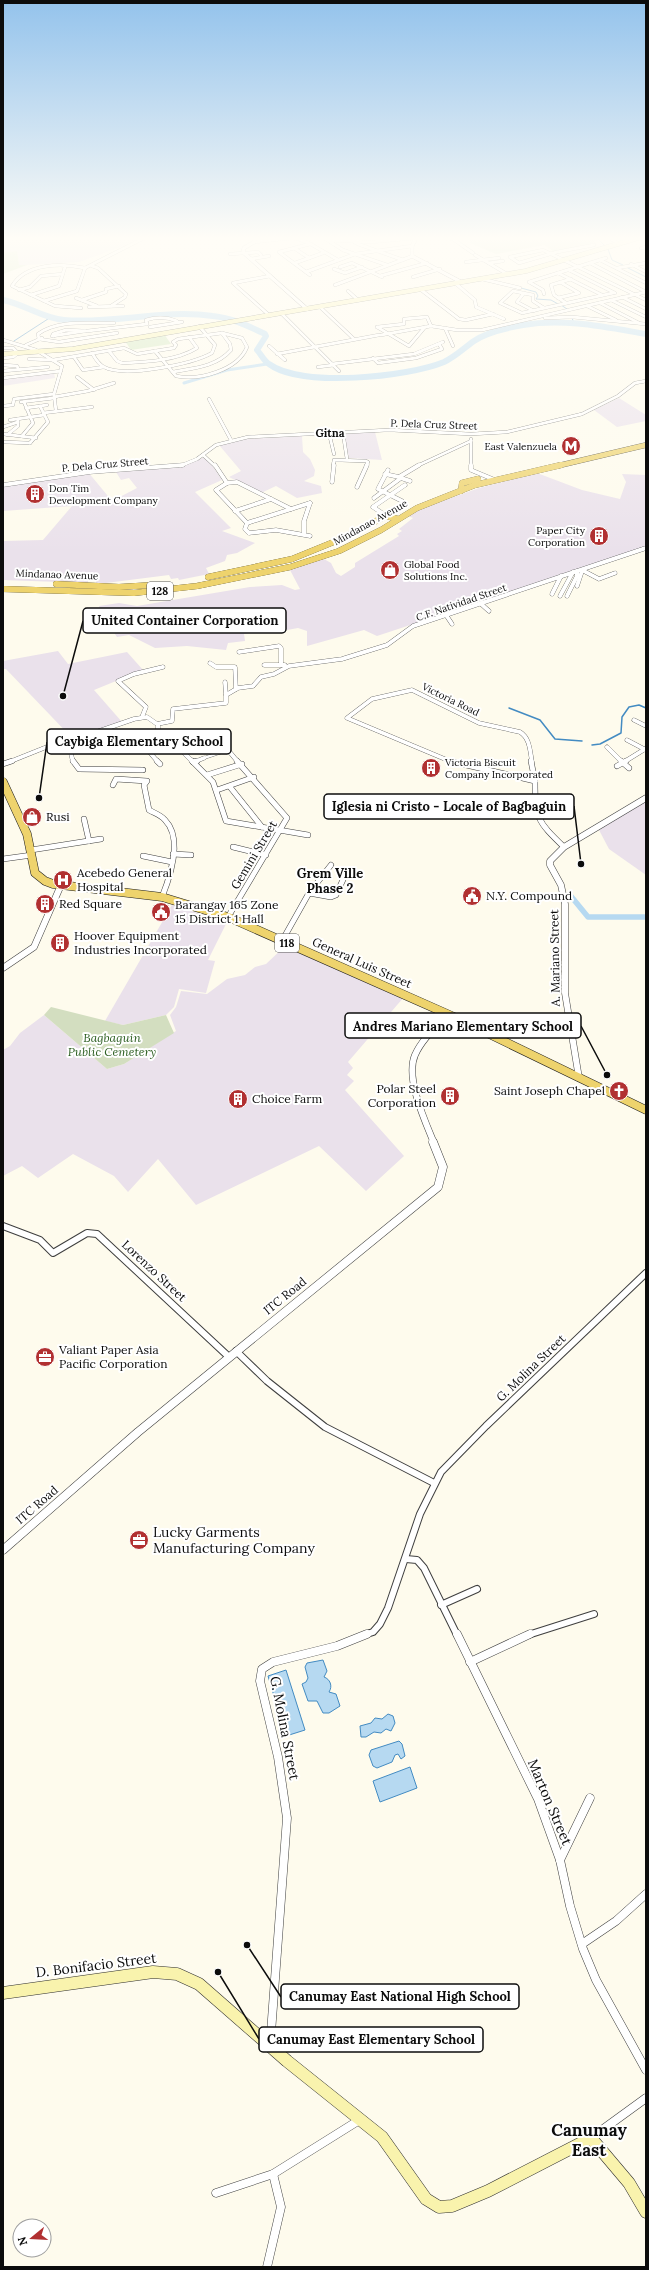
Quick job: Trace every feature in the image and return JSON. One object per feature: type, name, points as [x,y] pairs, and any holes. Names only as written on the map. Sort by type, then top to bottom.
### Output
[{"type":"main road","points":[[3,353],[73,349],[112,342]]},
{"type":"main road","name":"Mindanao Avenue","points":[[460,491],[462,483],[645,441]]},
{"type":"main road","name":"Mindanao Avenue","points":[[3,583],[71,588],[97,593],[156,591],[197,586],[314,561],[363,540],[417,508],[460,491],[495,480],[645,441]]},
{"type":"main road","points":[[536,465],[541,469]]},
{"type":"main road","points":[[384,514],[398,519]]},
{"type":"main road","name":"Mindanao Avenue","points":[[3,588],[119,587],[171,584],[285,562],[341,540],[384,514]]},
{"type":"main road","points":[[306,554],[314,561]]},
{"type":"main road","name":"General Luis Street","points":[[3,782],[25,830],[32,853],[33,868],[38,876],[49,883],[162,897],[228,917],[448,1014],[646,1110]]},
{"type":"main road","name":"D. Bonifacio Street","points":[[3,1993],[153,1972],[178,1974],[199,1984],[270,2046],[361,2119],[388,2144],[426,2199],[439,2207],[452,2206],[521,2177],[591,2138]]},
{"type":"main road","points":[[591,2138],[629,2183],[646,2212]]},
{"type":"street","points":[[12,342],[26,345],[38,350],[62,366],[54,396],[56,411]]},
{"type":"street","points":[[26,345],[33,342]]},
{"type":"street","points":[[29,359],[53,360],[126,348],[134,354],[174,348],[176,346],[173,342]]},
{"type":"street","points":[[109,351],[117,361],[122,363],[161,358],[194,351],[197,348],[193,342]]},
{"type":"street","points":[[74,356],[83,370],[104,367],[120,373],[200,360],[212,353],[215,345],[212,342]]},
{"type":"street","points":[[172,372],[213,364],[227,356],[231,350],[228,342]]},
{"type":"street","points":[[155,351],[176,376],[184,377],[217,370],[238,362],[246,351],[245,342]]},
{"type":"street","points":[[312,342],[339,371]]},
{"type":"street","points":[[277,354],[342,342]]},
{"type":"street","points":[[402,342],[409,346],[413,342]]},
{"type":"street","points":[[318,367],[373,358],[412,354],[442,342]]},
{"type":"street","points":[[452,342],[454,346]]},
{"type":"street","points":[[373,358],[378,363],[416,358],[442,349],[438,344]]},
{"type":"street","points":[[270,346],[285,360]]},
{"type":"street","points":[[3,348],[13,348],[18,352],[12,357],[3,358]]},
{"type":"street","points":[[92,353],[104,367]]},
{"type":"street","points":[[412,354],[416,358]]},
{"type":"street","points":[[3,365],[17,366],[20,376]]},
{"type":"street","points":[[3,371],[48,367]]},
{"type":"street","points":[[3,378],[61,371]]},
{"type":"street","points":[[77,377],[94,390]]},
{"type":"street","name":"P. Dela Cruz Street","points":[[3,484],[83,473],[180,466],[203,455],[216,445],[231,440],[258,436],[408,430],[471,434],[507,432],[582,414],[618,396],[635,383],[646,381]]},
{"type":"street","points":[[16,403],[94,390],[114,383]]},
{"type":"street","points":[[3,406],[13,405],[14,399],[54,396]]},
{"type":"street","points":[[209,399],[231,440]]},
{"type":"street","points":[[22,436],[33,425],[24,402]]},
{"type":"street","points":[[26,408],[47,405]]},
{"type":"street","points":[[3,442],[31,444],[48,422],[40,406]]},
{"type":"street","points":[[3,427],[30,417],[56,411],[92,407]]},
{"type":"street","points":[[10,420],[18,421]]},
{"type":"street","points":[[5,435],[18,426],[18,421]]},
{"type":"street","points":[[329,433],[334,454]]},
{"type":"street","points":[[343,433],[347,459]]},
{"type":"street","points":[[471,434],[471,470],[495,480]]},
{"type":"street","points":[[5,435],[36,438]]},
{"type":"street","points":[[374,498],[385,491],[408,470],[470,442]]},
{"type":"street","points":[[203,455],[212,461],[227,483]]},
{"type":"street","points":[[332,482],[333,460],[347,459],[368,462],[357,487]]},
{"type":"street","points":[[388,470],[378,489],[385,491],[402,501]]},
{"type":"street","points":[[385,474],[410,481]]},
{"type":"street","points":[[247,523],[216,492],[216,490],[227,483],[240,483],[291,509]]},
{"type":"street","points":[[384,514],[373,507],[405,485]]},
{"type":"street","points":[[235,511],[271,499]]},
{"type":"street","points":[[247,523],[310,503],[304,521],[304,534]]},
{"type":"street","points":[[247,523],[246,531],[254,534],[272,530],[310,536]]},
{"type":"street","name":"C.F. Natividad Street","points":[[226,695],[236,689],[252,686],[261,677],[274,674],[289,666],[339,660],[358,655],[387,645],[413,626],[646,548]]},
{"type":"street","points":[[577,586],[582,570],[599,579],[615,572]]},
{"type":"street","points":[[560,596],[575,572]]},
{"type":"street","points":[[567,596],[577,576],[575,572]]},
{"type":"street","points":[[552,594],[561,576]]},
{"type":"street","points":[[480,603],[489,611]]},
{"type":"street","points":[[446,615],[452,624]]},
{"type":"street","points":[[239,652],[279,646],[281,648],[281,665]]},
{"type":"street","points":[[210,663],[216,667],[234,667],[236,689]]},
{"type":"street","points":[[264,665],[289,666]]},
{"type":"street","points":[[142,717],[146,707],[118,681],[134,674],[163,667]]},
{"type":"street","points":[[3,764],[54,744],[68,741],[142,717],[149,718],[158,724],[173,720],[172,710],[176,708],[226,701],[225,682]]},
{"type":"street","name":"Victoria Road","points":[[535,781],[450,761],[347,718],[372,699],[412,690],[478,723],[520,732],[525,735],[528,742],[535,781],[535,809],[544,828],[564,847]]},
{"type":"street","points":[[634,720],[646,726]]},
{"type":"street","points":[[158,724],[158,729],[146,748],[160,764]]},
{"type":"street","points":[[627,740],[646,750]]},
{"type":"street","points":[[68,741],[74,764],[79,769],[143,770]]},
{"type":"street","points":[[608,747],[629,768]]},
{"type":"street","points":[[180,749],[207,775],[217,790],[224,819],[308,835]]},
{"type":"street","points":[[193,762],[228,750]]},
{"type":"street","name":"Gemini Street","points":[[228,750],[254,777],[287,818],[281,831],[228,917]]},
{"type":"street","points":[[617,766],[646,750]]},
{"type":"street","points":[[207,775],[242,764]]},
{"type":"street","points":[[217,790],[230,787],[254,777]]},
{"type":"street","points":[[113,785],[116,779],[147,781],[144,784],[149,810],[163,817],[169,824],[173,854],[162,897]]},
{"type":"street","points":[[230,787],[262,827]]},
{"type":"street","name":"A. Mariano Street","points":[[579,1078],[565,993],[565,904],[561,885],[549,863],[554,855],[564,847],[646,798]]},
{"type":"street","points":[[534,802],[564,800]]},
{"type":"street","points":[[84,819],[89,841]]},
{"type":"street","points":[[3,859],[101,839]]},
{"type":"street","points":[[233,847],[266,855]]},
{"type":"street","points":[[173,854],[191,855]]},
{"type":"street","points":[[143,856],[172,862]]},
{"type":"street","points":[[282,941],[309,893],[331,865]]},
{"type":"street","points":[[309,893],[331,897],[336,895],[347,871]]},
{"type":"street","points":[[3,968],[34,947],[61,885]]},
{"type":"street","name":"ITC Road","points":[[3,1550],[236,1351],[438,1187],[444,1166],[414,1086],[411,1070],[415,1055],[448,1014]]},
{"type":"street","name":"Lorenzo Street","points":[[3,1226],[40,1240],[52,1253],[57,1252],[87,1233],[91,1232],[97,1234],[229,1357]]},
{"type":"street","name":"G. Molina Street","points":[[270,2046],[287,1818],[278,1757],[260,1674],[262,1669],[267,1664],[344,1644],[373,1632],[380,1624],[388,1608],[406,1559],[420,1514],[434,1483],[441,1472],[486,1426],[646,1273]]},
{"type":"street","points":[[236,1351],[267,1381],[325,1427],[434,1483]]},
{"type":"street","name":"Marton Street","points":[[406,1559],[417,1560],[420,1563],[538,1799],[560,1860],[582,1944],[596,1980],[646,2070]]},
{"type":"street","points":[[441,1605],[477,1589]]},
{"type":"street","points":[[470,1662],[533,1633],[594,1614]]},
{"type":"street","points":[[560,1860],[590,1798]]},
{"type":"street","points":[[582,1944],[616,1921],[646,1894]]},
{"type":"street","points":[[591,2138],[646,2098]]},
{"type":"street","points":[[216,2193],[273,2174],[361,2119]]},
{"type":"street","points":[[267,2267],[281,2207],[273,2174]]},
{"type":"shaded area","points":[[54,373],[55,378],[3,386],[3,379]]},
{"type":"shaded area","points":[[619,398],[646,415],[646,421],[617,427],[594,410]]},
{"type":"shaded area","points":[[375,432],[382,460],[349,458],[344,434]]},
{"type":"shaded area","points":[[302,436],[303,452],[310,459],[315,470],[314,476],[304,481],[321,486],[322,493],[297,498],[276,486],[261,493],[229,477],[241,471],[219,445],[242,439]]},
{"type":"shaded area","points":[[204,457],[209,460],[222,480],[195,492],[231,528],[222,531],[255,543],[237,553],[227,555],[225,561],[206,568],[209,574],[179,580],[178,578],[171,579],[169,575],[98,584],[96,584],[96,580],[88,580],[88,583],[3,580],[3,541],[43,540],[72,506],[3,511],[3,485],[88,472],[112,501],[137,488],[129,478],[121,480],[116,472],[193,462]]},
{"type":"shaded area","points":[[537,473],[582,490],[620,499],[626,482],[622,474],[646,475],[646,547],[377,636],[364,630],[307,646],[307,631],[298,628],[287,630],[284,627],[244,634],[245,641],[228,643],[226,650],[187,646],[155,648],[129,635],[117,637],[102,615],[99,606],[119,603],[137,606],[250,587],[282,585],[295,590],[300,589],[290,570],[324,559],[331,563],[336,573],[341,576],[355,567],[355,563],[399,536],[397,534],[402,531],[399,529],[413,518],[408,516],[420,509],[479,488]]},
{"type":"shaded area","points":[[58,651],[68,664],[127,652],[143,670],[94,690],[122,722],[73,739],[6,669],[3,669],[3,661]]},
{"type":"shaded area","points":[[646,800],[646,875],[609,849],[599,830]]},
{"type":"shaded area","points":[[172,905],[227,922],[208,960],[215,961],[206,993],[179,989],[174,1007],[166,1015],[123,1025],[105,1021]]},
{"type":"shaded area","points":[[284,947],[404,997],[348,1062],[353,1068],[347,1075],[354,1081],[345,1090],[404,1156],[366,1191],[319,1146],[196,1205],[158,1159],[128,1192],[114,1176],[73,1154],[38,1178],[22,1166],[3,1176],[3,1050],[10,1046],[20,1033],[44,1015],[107,1069],[124,1064],[176,1031],[170,1015],[176,1007],[181,991],[207,994],[227,979],[245,975],[255,967],[266,964]]},
{"type":"green space","points":[[126,342],[170,342],[171,344],[131,350]]},
{"type":"green space","name":"Bagbaguin Public Cemetery","points":[[51,1007],[123,1025],[166,1015],[174,1033],[124,1064],[107,1069],[44,1015]]},
{"type":"water","points":[[323,1660],[327,1671],[324,1677],[328,1679],[331,1685],[329,1692],[336,1694],[340,1706],[329,1713],[323,1713],[317,1701],[308,1701],[302,1684],[306,1682],[308,1678],[305,1667],[307,1663]]},
{"type":"water","points":[[286,1670],[305,1730],[286,1736],[268,1676]]},
{"type":"water","points":[[388,1714],[393,1716],[395,1723],[391,1731],[386,1729],[381,1733],[374,1732],[366,1737],[361,1737],[360,1726],[371,1723],[375,1718],[382,1719]]},
{"type":"water","points":[[399,1741],[402,1744],[405,1756],[401,1759],[398,1754],[395,1755],[392,1762],[377,1768],[373,1766],[369,1755],[371,1750]]},
{"type":"water","points":[[410,1767],[417,1788],[380,1802],[373,1781]]},
{"type":"waterway","points":[[262,342],[257,350],[269,364],[284,371],[305,376],[329,378],[381,376],[427,367],[448,360],[473,342]]},
{"type":"waterway","points":[[184,383],[227,370],[267,364]]},
{"type":"waterway","points":[[592,745],[600,744],[621,733],[622,717],[629,707],[639,705],[646,708]]},
{"type":"waterway","points":[[509,708],[540,720],[555,739],[582,741]]},
{"type":"waterway","points":[[570,895],[588,917],[646,917]]},
{"type":"place","name":"East Valenzuela","points":[[571,446]]},
{"type":"place","name":"Don Tim Development Company","points":[[35,494]]},
{"type":"place","name":"Paper City Corporation","points":[[599,536]]},
{"type":"place","name":"Global Food Solutions Inc.","points":[[390,570]]},
{"type":"place","name":"United Container Corporation","points":[[63,696]]},
{"type":"place","name":"Victoria Biscuit Company Incorporated","points":[[431,768]]},
{"type":"place","name":"Caybiga Elementary School","points":[[39,798]]},
{"type":"place","name":"Rusi","points":[[32,817]]},
{"type":"place","name":"Iglesia ni Cristo - Locale of Bagbaguin","points":[[581,864]]},
{"type":"place","name":"Acebedo General Hospital","points":[[63,880]]},
{"type":"place","name":"N.Y. Compound","points":[[472,896]]},
{"type":"place","name":"Red Square","points":[[45,904]]},
{"type":"place","name":"Barangay 165 Zone 15 District 1 Hall","points":[[161,912]]},
{"type":"place","name":"Hoover Equipment Industries Incorporated","points":[[60,943]]},
{"type":"place","name":"Andres Mariano Elementary School","points":[[607,1075]]},
{"type":"place","name":"Saint Joseph Chapel","points":[[619,1091]]},
{"type":"place","name":"Polar Steel Corporation","points":[[450,1096]]},
{"type":"place","name":"Choice Farm","points":[[238,1099]]},
{"type":"place","name":"Valiant Paper Asia Pacific Corporation","points":[[45,1357]]},
{"type":"place","name":"Lucky Garments Manufacturing Company","points":[[139,1540]]},
{"type":"place","name":"Canumay East National High School","points":[[247,1945]]},
{"type":"place","name":"Canumay East Elementary School","points":[[218,1972]]},
{"type":"district","name":"Gitna","points":[[330,433]]},
{"type":"district","name":"Grem Ville Phase 2","points":[[330,880]]},
{"type":"district","name":"Canumay East","points":[[589,2140]]}]
